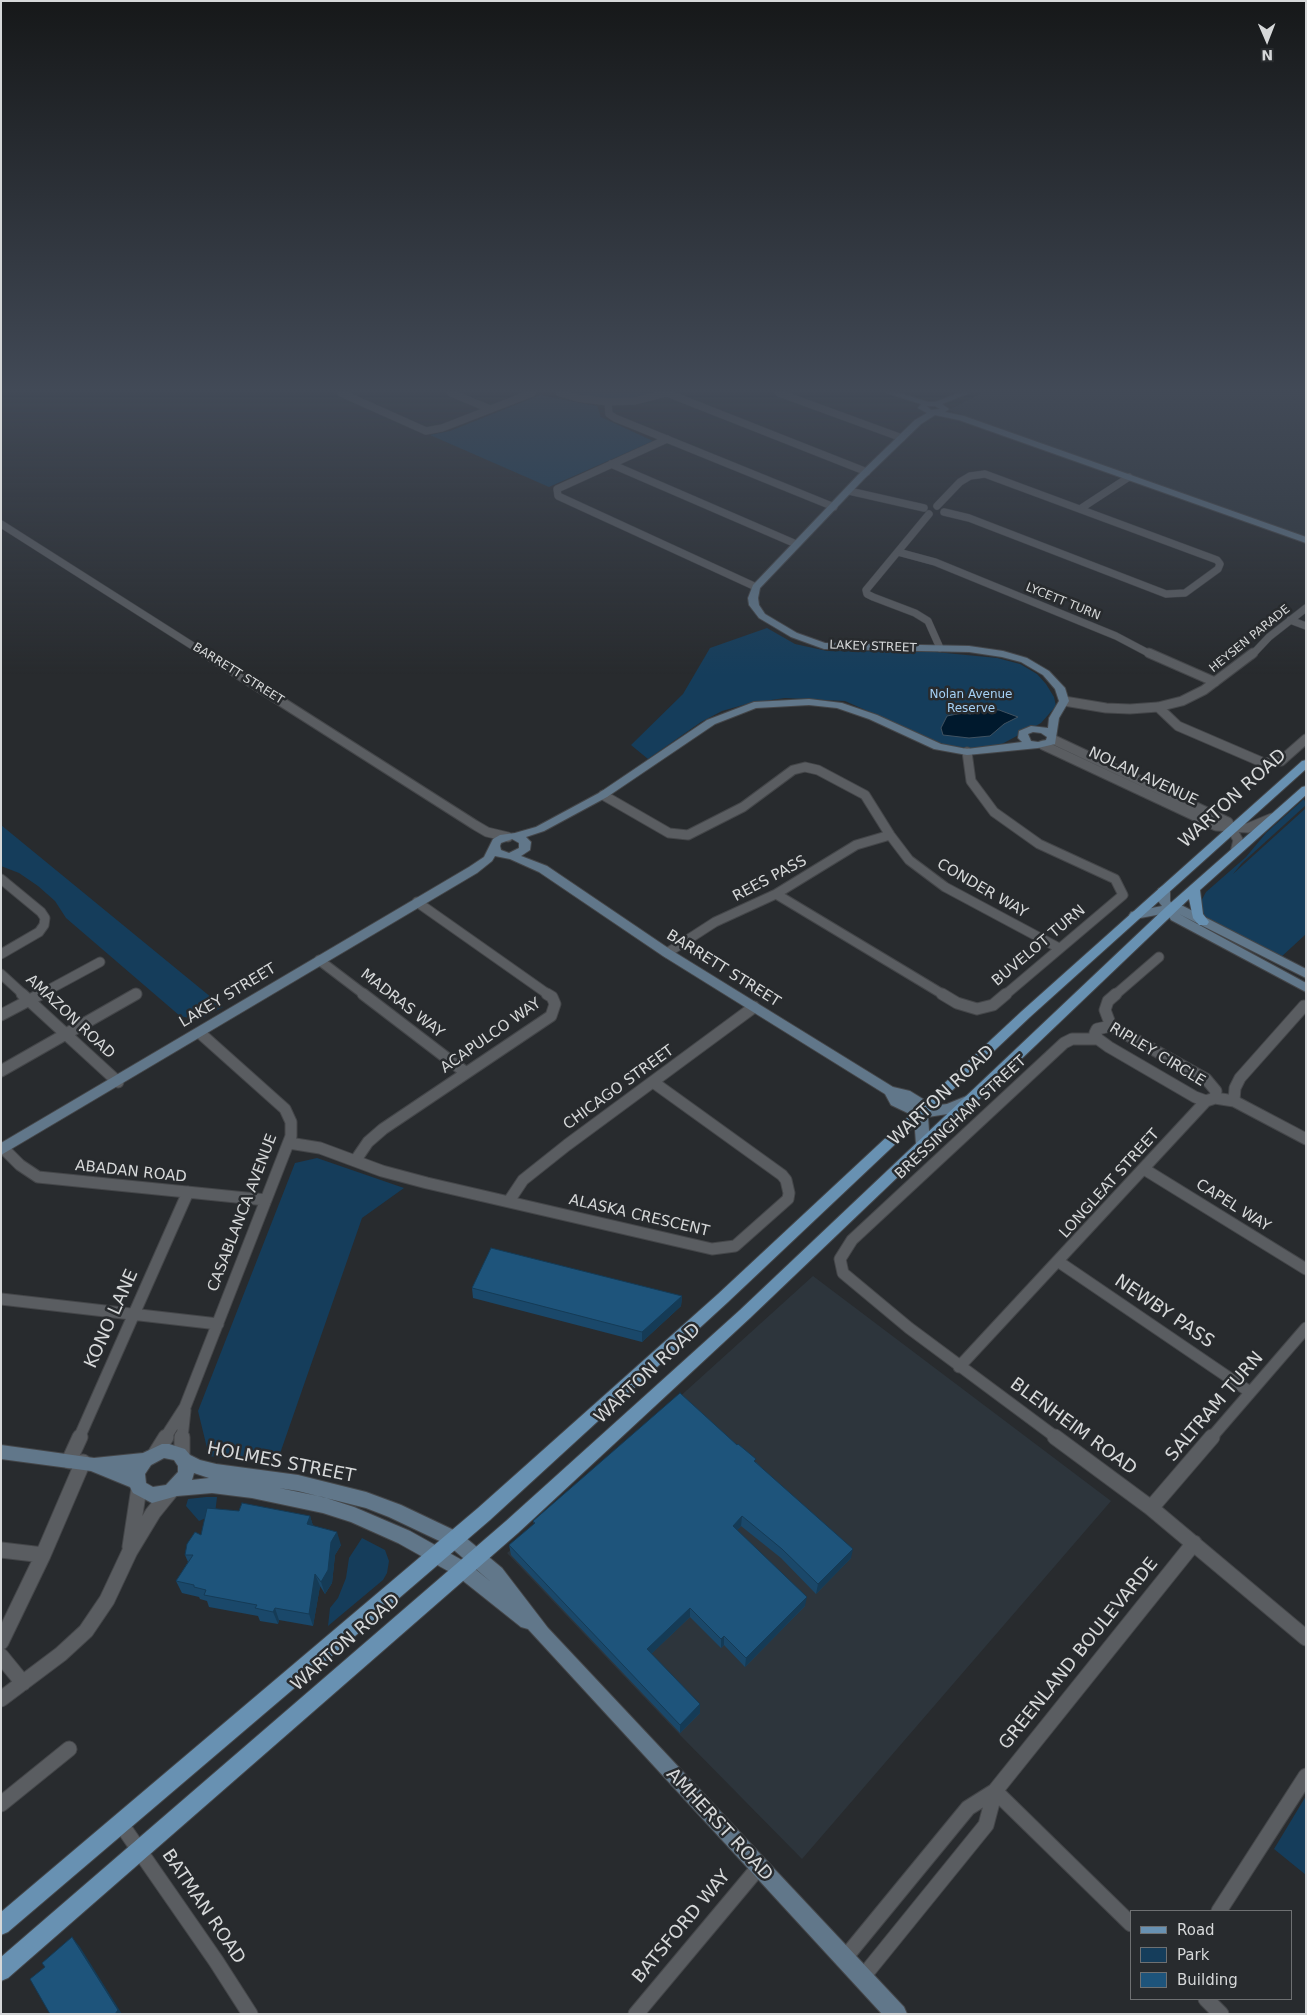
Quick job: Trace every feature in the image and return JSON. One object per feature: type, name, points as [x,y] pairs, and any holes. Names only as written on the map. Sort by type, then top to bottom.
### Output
[{"type":"main road","name":"WARTON ROAD","points":[[1,1925],[122,1824],[454,1539],[718,1302],[1135,915],[1306,763]]},
{"type":"main road","name":"WARTON ROAD","points":[[1,1971],[478,1558],[745,1314],[1170,910],[1306,789]]},
{"type":"main road","points":[[1194,889],[1197,915],[1203,922]]},
{"type":"street","points":[[561,487],[557,489],[558,496],[756,587],[853,487]]},
{"type":"street","points":[[664,487],[796,544]]},
{"type":"street","points":[[785,487],[834,507]]},
{"type":"street","points":[[940,648],[928,621],[867,594],[866,590],[898,552],[926,511],[937,506],[955,487]]},
{"type":"street","points":[[937,506],[942,508],[944,512],[969,518],[1166,594],[1185,593],[1218,569],[1220,564],[1217,560],[1021,487]]},
{"type":"street","points":[[1080,509],[1115,487]]},
{"type":"street","points":[[1157,487],[1306,540]]},
{"type":"street","points":[[849,491],[939,515],[944,512]]},
{"type":"street","name":"BARRETT STREET","points":[[1,524],[475,825],[487,832],[512,837]]},
{"type":"street","name":"LYCETT TURN","points":[[898,552],[934,562],[1116,636],[1156,657],[1215,682]]},
{"type":"street","name":"LAKEY STREET","points":[[756,587],[753,598],[758,611],[801,639],[824,646],[843,648],[940,648],[986,651],[1024,660],[1046,673],[1060,688],[1064,701]]},
{"type":"street","name":"HEYSEN PARADE","points":[[1064,701],[1114,708],[1158,707],[1182,701],[1215,682],[1256,651],[1269,637],[1306,608]]},
{"type":"street","points":[[1290,620],[1306,626]]},
{"type":"street","points":[[1045,741],[1054,718],[1064,701]]},
{"type":"street","name":"LAKEY STREET","points":[[3,1150],[473,870],[488,859],[494,846],[500,839],[540,829],[644,769],[711,722],[754,705],[809,702],[838,706],[873,717],[938,747],[967,752],[1045,741]]},
{"type":"street","points":[[1158,707],[1178,726],[1264,763],[1280,761],[1306,739]]},
{"type":"street","name":"LAKEY STREET","points":[[1008,746],[1027,730],[1054,718]]},
{"type":"street","points":[[1034,728],[1044,730],[1045,741]]},
{"type":"street","points":[[1022,735],[1024,740],[1045,741]]},
{"type":"street","name":"NOLAN AVENUE","points":[[1045,741],[1228,822],[1232,828]]},
{"type":"street","name":"BUVELOT TURN","points":[[776,894],[957,1003],[978,1009],[993,1005],[1122,895],[1115,879],[1039,844],[994,812],[971,781],[967,752]]},
{"type":"street","name":"CONDER WAY","points":[[603,794],[669,834],[688,835],[743,807],[793,770],[813,768],[865,795],[908,860],[945,888],[1059,948]]},
{"type":"street","points":[[1235,852],[1238,840],[1232,828],[1248,828],[1273,818]]},
{"type":"street","name":"BARRETT STREET","points":[[475,825],[494,846]]},
{"type":"street","name":"LAKEY STREET","points":[[473,870],[510,856],[525,847],[540,829]]},
{"type":"street","name":"REES PASS","points":[[667,953],[715,922],[776,894],[856,845],[890,835]]},
{"type":"street","points":[[512,837],[523,840],[525,847]]},
{"type":"street","points":[[494,846],[499,854],[510,856]]},
{"type":"street","name":"BARRETT STREET","points":[[525,847],[542,869]]},
{"type":"street","name":"BARRETT STREET","points":[[510,856],[542,869],[667,953],[890,1092],[905,1094],[918,1102],[920,1113]]},
{"type":"street","points":[[1,879],[42,912],[45,918],[40,932],[1,954]]},
{"type":"street","points":[[1164,889],[1164,900],[1175,917],[1182,922],[1306,988]]},
{"type":"street","name":"ACAPULCO WAY","points":[[356,1161],[368,1142],[383,1129],[550,1016],[555,1004],[552,996],[417,902]]},
{"type":"street","points":[[1135,915],[1158,910],[1179,910],[1306,974]]},
{"type":"street","points":[[1111,1026],[1105,1010],[1108,1001],[1159,957]]},
{"type":"street","name":"MADRAS WAY","points":[[319,960],[466,1072]]},
{"type":"street","points":[[1,1015],[100,962]]},
{"type":"street","name":"AMAZON ROAD","points":[[1,974],[118,1082]]},
{"type":"street","points":[[1,1071],[136,994]]},
{"type":"street","points":[[1234,1100],[1235,1088],[1240,1078],[1304,1006]]},
{"type":"street","name":"CHICAGO STREET","points":[[509,1201],[516,1188],[526,1178],[567,1145],[754,1007]]},
{"type":"street","name":"RIPLEY CIRCLE","points":[[1111,1026],[1206,1079],[1216,1091],[1211,1099],[1195,1097],[1098,1039],[1095,1033],[1097,1029],[1111,1026]]},
{"type":"street","name":"CASABLANCA AVENUE","points":[[151,1457],[185,1407],[289,1143],[292,1129],[285,1109],[200,1033]]},
{"type":"street","name":"BRESSINGHAM STREET","points":[[852,1240],[1064,1043],[1072,1040],[1098,1039]]},
{"type":"street","name":"ALASKA CRESCENT","points":[[289,1143],[320,1148],[400,1176],[712,1249],[727,1248],[740,1242],[788,1199],[789,1193],[786,1180],[782,1175],[653,1082]]},
{"type":"street","points":[[1211,1099],[1234,1100],[1306,1139]]},
{"type":"street","name":"LONGLEAT STREET","points":[[959,1367],[1211,1099]]},
{"type":"street","points":[[923,1144],[920,1113],[949,1109],[969,1100]]},
{"type":"street","name":"ABADAN ROAD","points":[[3,1150],[20,1165],[38,1176],[266,1200]]},
{"type":"street","name":"CAPEL WAY","points":[[1144,1169],[1306,1269]]},
{"type":"street","name":"KONO LANE","points":[[1,1642],[43,1555],[81,1462],[135,1314],[188,1192]]},
{"type":"street","name":"BLENHEIM ROAD","points":[[852,1240],[840,1259],[843,1273],[959,1367],[1151,1508],[1194,1542],[1306,1638]]},
{"type":"street","name":"NEWBY PASS","points":[[1059,1262],[1250,1392]]},
{"type":"street","points":[[1,1299],[218,1324]]},
{"type":"street","name":"SALTRAM TURN","points":[[1151,1508],[1306,1328]]},
{"type":"street","name":"CASABLANCA AVENUE","points":[[183,1458],[181,1447],[185,1407]]},
{"type":"street","name":"HOLMES STREET","points":[[1,1452],[81,1462],[151,1457],[169,1451],[197,1467],[216,1472],[298,1483],[366,1500],[396,1511],[454,1539]]},
{"type":"street","points":[[130,1551],[138,1485],[137,1472],[151,1457]]},
{"type":"street","name":"HOLMES STREET","points":[[172,1490],[186,1474],[183,1458]]},
{"type":"street","name":"HOLMES STREET","points":[[81,1462],[138,1485],[152,1495],[212,1484],[270,1493],[323,1505],[386,1528],[436,1554]]},
{"type":"street","points":[[1,1699],[61,1654],[86,1631],[107,1600],[130,1551],[153,1513],[172,1490]]},
{"type":"street","name":"AMHERST ROAD","points":[[454,1539],[502,1580],[542,1634],[897,2014]]},
{"type":"street","name":"GREENLAND BOULEVARDE","points":[[844,1959],[968,1808],[996,1791],[1194,1542]]},
{"type":"street","points":[[1,1550],[43,1555]]},
{"type":"street","name":"AMHERST ROAD","points":[[436,1554],[463,1570],[542,1634]]},
{"type":"street","points":[[1,1656],[23,1683]]},
{"type":"street","points":[[1,1804],[69,1749]]},
{"type":"street","points":[[1220,1910],[1306,1776]]},
{"type":"street","points":[[996,1791],[1130,1923]]},
{"type":"street","name":"GREENLAND BOULEVARDE","points":[[862,1978],[986,1825],[996,1791]]},
{"type":"street","name":"BATMAN ROAD","points":[[122,1824],[250,2014]]},
{"type":"street","name":"BATSFORD WAY","points":[[636,2014],[759,1867]]},
{"type":"street","points":[[1207,2000],[1221,2014]]},
{"type":"shaded area","points":[[1165,487],[1306,487],[1306,537]]},
{"type":"shaded area","points":[[973,710],[999,710],[1018,717],[1004,724],[990,736],[969,738],[943,735],[941,728],[947,716],[962,713],[971,714]]},
{"type":"shaded area","points":[[813,1276],[1111,1501],[802,1859],[680,1735],[507,1553]]},
{"type":"green space","name":"Nolan Avenue Reserve","points":[[767,628],[795,644],[827,651],[935,652],[997,658],[1020,664],[1037,674],[1046,684],[1054,697],[1056,706],[1041,723],[1000,745],[976,749],[945,745],[845,701],[785,698],[750,703],[722,711],[701,722],[648,759],[631,745],[683,694],[710,648]]},
{"type":"green space","points":[[1304,799],[1306,805],[1242,863],[1233,874],[1306,808],[1306,934],[1280,958],[1208,920],[1203,916],[1200,903],[1206,892],[1246,857],[1266,833]]},
{"type":"green space","points":[[1,825],[223,1007],[198,1020],[180,1016],[66,918],[55,901],[38,886],[19,873],[1,866]]},
{"type":"green space","points":[[317,1158],[404,1188],[362,1218],[276,1465],[209,1456],[198,1411],[295,1163]]},
{"type":"green space","points":[[217,1497],[215,1514],[199,1521],[186,1506],[188,1499]]},
{"type":"green space","points":[[362,1538],[385,1550],[389,1561],[387,1573],[383,1580],[328,1626],[330,1608],[338,1598],[346,1578],[349,1558]]},
{"type":"green space","points":[[1306,1796],[1306,1875],[1274,1849]]},
{"type":"building","points":[[491,1248],[682,1296],[642,1332],[472,1288]]},
{"type":"building","points":[[680,1393],[737,1445],[756,1459],[754,1461],[853,1549],[818,1584],[782,1549],[742,1516],[733,1526],[807,1597],[746,1658],[724,1636],[721,1639],[690,1608],[647,1649],[700,1704],[680,1725],[509,1545],[535,1523],[533,1521]]},
{"type":"building","points":[[242,1503],[310,1516],[307,1524],[337,1532],[331,1542],[328,1570],[321,1582],[315,1574],[309,1614],[275,1608],[273,1612],[255,1608],[257,1605],[204,1595],[206,1590],[176,1581],[193,1555],[185,1555],[187,1544],[195,1532],[201,1535],[207,1508],[239,1511]]},
{"type":"building","points":[[72,1937],[118,2010],[115,2014],[50,2014],[30,1979],[45,1967],[42,1963]]}]
